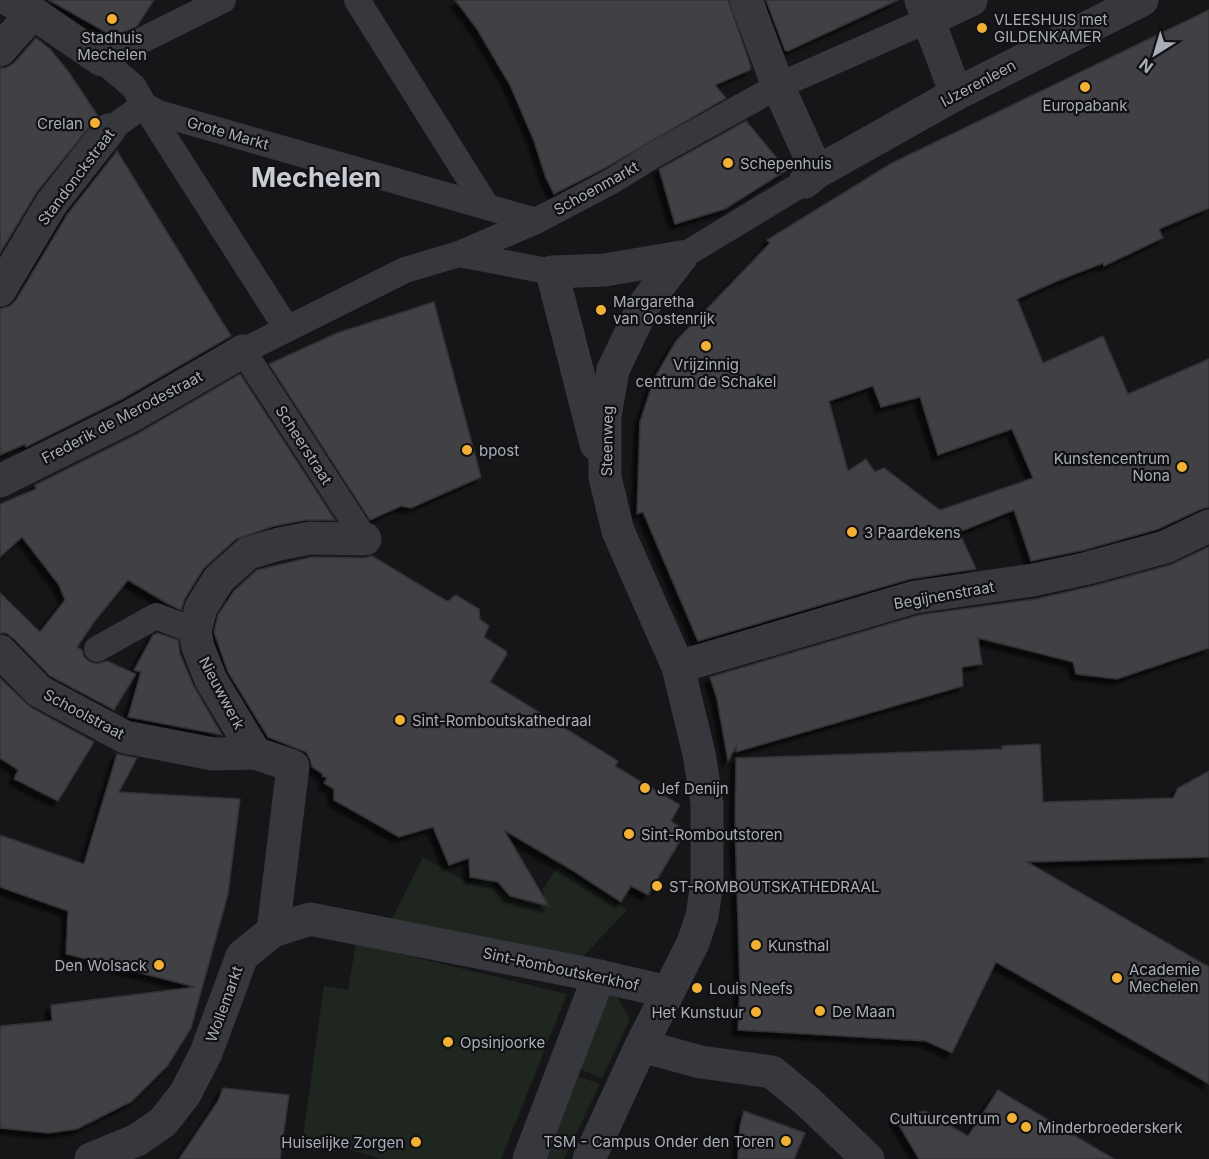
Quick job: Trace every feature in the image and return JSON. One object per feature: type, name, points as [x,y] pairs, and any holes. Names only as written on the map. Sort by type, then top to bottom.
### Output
[{"type":"street","points":[[0,50],[21,7],[102,60],[223,0]]},
{"type":"street","points":[[357,0],[487,207]]},
{"type":"street","points":[[746,0],[811,177]]},
{"type":"street","points":[[778,86],[925,10],[971,0]]},
{"type":"street","name":"IJzerenleen","points":[[811,177],[956,94],[1142,0]]},
{"type":"street","points":[[925,10],[956,94]]},
{"type":"street","name":"Grote Markt","points":[[102,60],[134,87],[287,329]]},
{"type":"street","name":"Schoenmarkt","points":[[536,221],[612,181],[778,86]]},
{"type":"street","name":"Grote Markt","points":[[144,105],[158,113],[536,221]]},
{"type":"street","name":"Standonckstraat","points":[[0,290],[51,204],[109,130],[144,105]]},
{"type":"street","name":"Steenweg","points":[[668,992],[693,943],[702,916],[707,884],[707,803],[699,754],[678,667],[618,531],[605,477],[605,416],[613,370],[644,305],[681,257],[811,177]]},
{"type":"street","points":[[243,351],[405,270],[459,254],[536,221]]},
{"type":"street","points":[[459,254],[552,272],[605,477]]},
{"type":"street","name":"Steenweg","points":[[552,272],[605,270],[681,257]]},
{"type":"street","name":"Frederik de Merodestraat","points":[[0,481],[130,416],[243,351]]},
{"type":"street","name":"Scheerstraat","points":[[243,351],[365,538]]},
{"type":"street","name":"Begijnenstraat","points":[[678,667],[915,597],[1032,580],[1088,568],[1165,547],[1209,526]]},
{"type":"street","points":[[97,650],[156,615],[195,631],[201,608],[219,579],[248,553],[310,538],[365,538]]},
{"type":"street","name":"Nieuwwerk","points":[[195,631],[198,647],[211,680],[255,753]]},
{"type":"street","name":"Schoolstraat","points":[[0,651],[39,691],[125,737],[213,754],[255,753]]},
{"type":"street","points":[[255,753],[293,766],[273,931]]},
{"type":"street","name":"Sint-Romboutskerkhof","points":[[273,931],[310,919],[668,992]]},
{"type":"street","name":"Wollemarkt","points":[[109,1156],[163,1122],[185,1094],[206,1053],[242,956],[273,931]]},
{"type":"street","points":[[529,1159],[598,976]]},
{"type":"street","points":[[589,1159],[668,992]]},
{"type":"street","points":[[641,1046],[701,1062],[772,1072],[807,1101],[868,1159]]},
{"type":"shaded area","points":[[423,857],[469,883],[477,883],[485,879],[508,897],[524,903],[528,898],[536,900],[544,897],[543,889],[558,866],[627,910],[578,962],[390,923]]},
{"type":"shaded area","points":[[356,943],[567,994],[501,1159],[381,1159],[303,1136],[324,986],[348,990]]},
{"type":"shaded area","points":[[605,993],[618,998],[630,1019],[602,1078],[577,1068]]},
{"type":"shaded area","points":[[574,1075],[600,1084],[564,1159],[542,1159]]},
{"type":"building","name":"Stadhuis Mechelen","points":[[49,0],[154,0],[137,26],[114,37]]},
{"type":"building","points":[[455,0],[728,0],[751,67],[750,70],[715,85],[726,98],[605,168],[554,194],[510,85],[477,29]]},
{"type":"building","points":[[766,0],[898,0],[788,51],[785,50]]},
{"type":"building","points":[[1209,10],[1209,208],[1159,229],[1163,238],[1104,266],[1103,263],[1017,299],[1043,363],[1103,336],[1128,394],[1209,359],[1209,507],[1158,529],[1084,550],[1031,561],[1014,510],[959,532],[976,569],[910,579],[698,641],[643,512],[637,514],[640,422],[654,379],[676,341],[770,243],[767,240],[892,163]],"holes":[[[873,386],[881,407],[920,397],[938,455],[1012,429],[1033,478],[940,510],[884,468],[875,472],[866,459],[848,471],[829,401]]]},
{"type":"building","points":[[36,38],[50,49],[68,71],[98,116],[36,193],[0,253],[0,68],[6,68],[14,63]]},
{"type":"building","name":"Schepenhuis","points":[[746,121],[787,170],[725,209],[675,224],[659,169]]},
{"type":"building","points":[[117,151],[231,336],[122,399],[26,447],[25,444],[0,455],[0,309],[10,306],[16,300],[67,215]]},
{"type":"building","points":[[434,302],[481,477],[411,508],[401,506],[370,520],[269,364],[337,333]]},
{"type":"building","points":[[240,374],[335,520],[306,520],[274,526],[236,539],[203,569],[185,598],[181,610],[128,580],[77,647],[82,650],[84,657],[90,662],[97,664],[107,661],[136,674],[114,710],[50,676],[13,638],[6,633],[0,633],[0,593],[40,632],[65,600],[59,585],[22,537],[0,557],[0,504],[36,489],[35,485],[139,433]]},
{"type":"building","points":[[1209,547],[1209,648],[1117,679],[1076,674],[1073,662],[978,638],[982,664],[962,667],[963,686],[736,752],[736,747],[728,761],[717,699],[710,677],[919,615],[1036,599],[1093,586],[1170,565]]},
{"type":"building","name":"Sint-Romboutskathedraal","points":[[372,556],[445,600],[448,601],[456,595],[479,609],[480,619],[489,626],[484,637],[506,651],[507,654],[490,682],[618,761],[615,766],[680,805],[671,821],[686,831],[648,895],[631,886],[621,902],[504,830],[549,906],[510,896],[498,882],[470,877],[469,858],[449,865],[433,827],[399,837],[334,800],[334,789],[324,783],[327,778],[312,767],[306,752],[268,737],[228,672],[214,632],[218,615],[234,591],[257,570],[312,557],[365,558]]},
{"type":"building","points":[[157,633],[178,640],[180,654],[194,687],[222,735],[128,717],[141,672],[134,670],[153,635]]},
{"type":"building","points":[[0,678],[30,707],[94,742],[58,801],[14,779],[18,770],[0,758]]},
{"type":"building","points":[[1040,744],[1043,802],[1173,798],[1178,788],[1209,771],[1209,857],[1027,862],[1209,967],[1209,1084],[996,962],[952,1053],[926,1041],[738,1030],[740,987],[735,826],[736,758],[1002,749],[1002,746]]},
{"type":"building","points":[[117,754],[137,758],[119,792],[240,799],[228,894],[191,1028],[168,1065],[131,1102],[77,1129],[49,1133],[0,1128],[0,1026],[52,1021],[51,1005],[195,987],[66,954],[68,911],[0,887],[0,835],[84,864]]},
{"type":"building","points":[[223,1088],[289,1095],[280,1159],[179,1159],[218,1101]]},
{"type":"building","name":"Minderbroederskerk","points":[[998,1090],[1114,1159],[919,1159],[894,1117],[925,1111],[968,1136]]},
{"type":"building","name":"TSM - Campus Onder den Toren","points":[[744,1111],[805,1133],[794,1159],[738,1159],[740,1126]]},
{"type":"place","name":"Stadhuis Mechelen","points":[[112,19]]},
{"type":"place","name":"VLEESHUIS met GILDENKAMER","points":[[982,28]]},
{"type":"place","name":"Europabank","points":[[1085,87]]},
{"type":"place","name":"Crelan","points":[[95,123]]},
{"type":"place","name":"Schepenhuis","points":[[728,163]]},
{"type":"place","name":"Margaretha van Oostenrijk","points":[[601,310]]},
{"type":"place","name":"Vrijzinnig centrum de Schakel","points":[[706,346]]},
{"type":"place","name":"bpost","points":[[467,450]]},
{"type":"place","name":"Kunstencentrum Nona","points":[[1182,467]]},
{"type":"place","name":"3 Paardekens","points":[[852,532]]},
{"type":"place","name":"Sint-Romboutskathedraal","points":[[400,720]]},
{"type":"place","name":"Jef Denijn","points":[[645,788]]},
{"type":"place","name":"Sint-Romboutstoren","points":[[629,834]]},
{"type":"place","name":"ST-ROMBOUTSKATHEDRAAL","points":[[657,886]]},
{"type":"place","name":"Kunsthal","points":[[756,945]]},
{"type":"place","name":"Den Wolsack","points":[[159,965]]},
{"type":"place","name":"Academie Mechelen","points":[[1117,978]]},
{"type":"place","name":"Louis Neefs","points":[[697,988]]},
{"type":"place","name":"De Maan","points":[[820,1011]]},
{"type":"place","name":"Het Kunstuur","points":[[756,1012]]},
{"type":"place","name":"Opsinjoorke","points":[[448,1042]]},
{"type":"place","name":"Cultuurcentrum","points":[[1012,1118]]},
{"type":"place","name":"Minderbroederskerk","points":[[1026,1127]]},
{"type":"place","name":"TSM - Campus Onder den Toren","points":[[786,1141]]},
{"type":"place","name":"Huiselijke Zorgen","points":[[416,1142]]},
{"type":"district","name":"Mechelen","points":[[316,177]]}]
